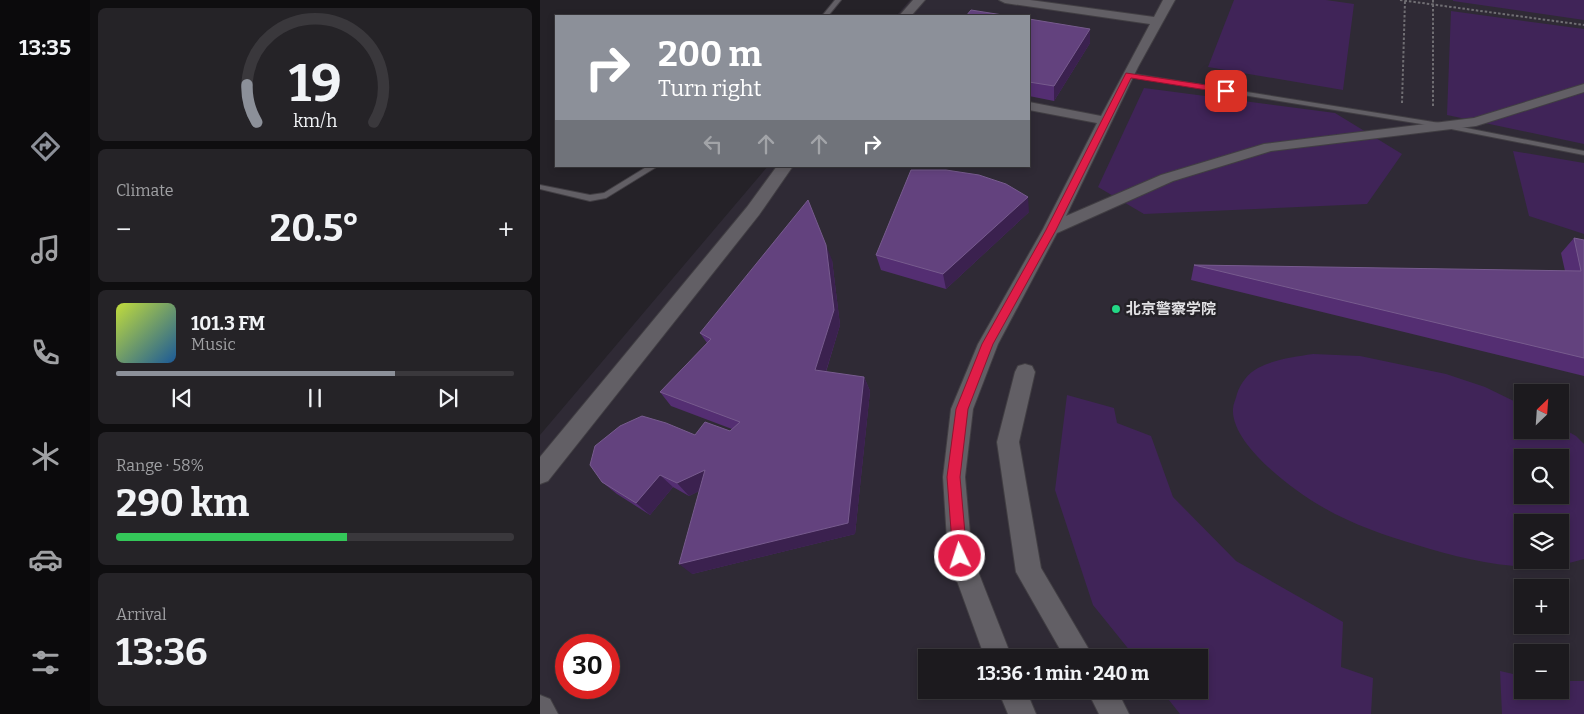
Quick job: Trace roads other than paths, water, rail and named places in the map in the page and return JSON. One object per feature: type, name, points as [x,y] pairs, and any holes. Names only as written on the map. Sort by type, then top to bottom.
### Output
[{"type":"street","points":[[906,15],[919,0]]},
{"type":"street","points":[[1005,0],[1157,22]]},
{"type":"street","points":[[996,649],[960,556],[954,477],[962,409],[988,344],[1051,230],[1128,75],[1169,0]]},
{"type":"street","points":[[1051,230],[1167,178],[1269,147],[1476,122],[1584,88]]},
{"type":"street","points":[[1030,106],[1106,121]]},
{"type":"street","points":[[540,474],[752,211],[784,167]]},
{"type":"street","points":[[1025,372],[1008,442],[1029,572],[1076,649]]},
{"type":"street","points":[[1016,699],[1022,714]]},
{"type":"street","points":[[1106,699],[1115,714]]},
{"type":"street","points":[[540,709],[544,714]]},
{"type":"lane","points":[[826,15],[838,0]]},
{"type":"lane","points":[[1128,75],[1440,125],[1584,153]]},
{"type":"lane","points":[[540,187],[590,198],[606,195],[652,167]]},
{"type":"place","name":"北京警察学院","points":[[1116,309]]}]
